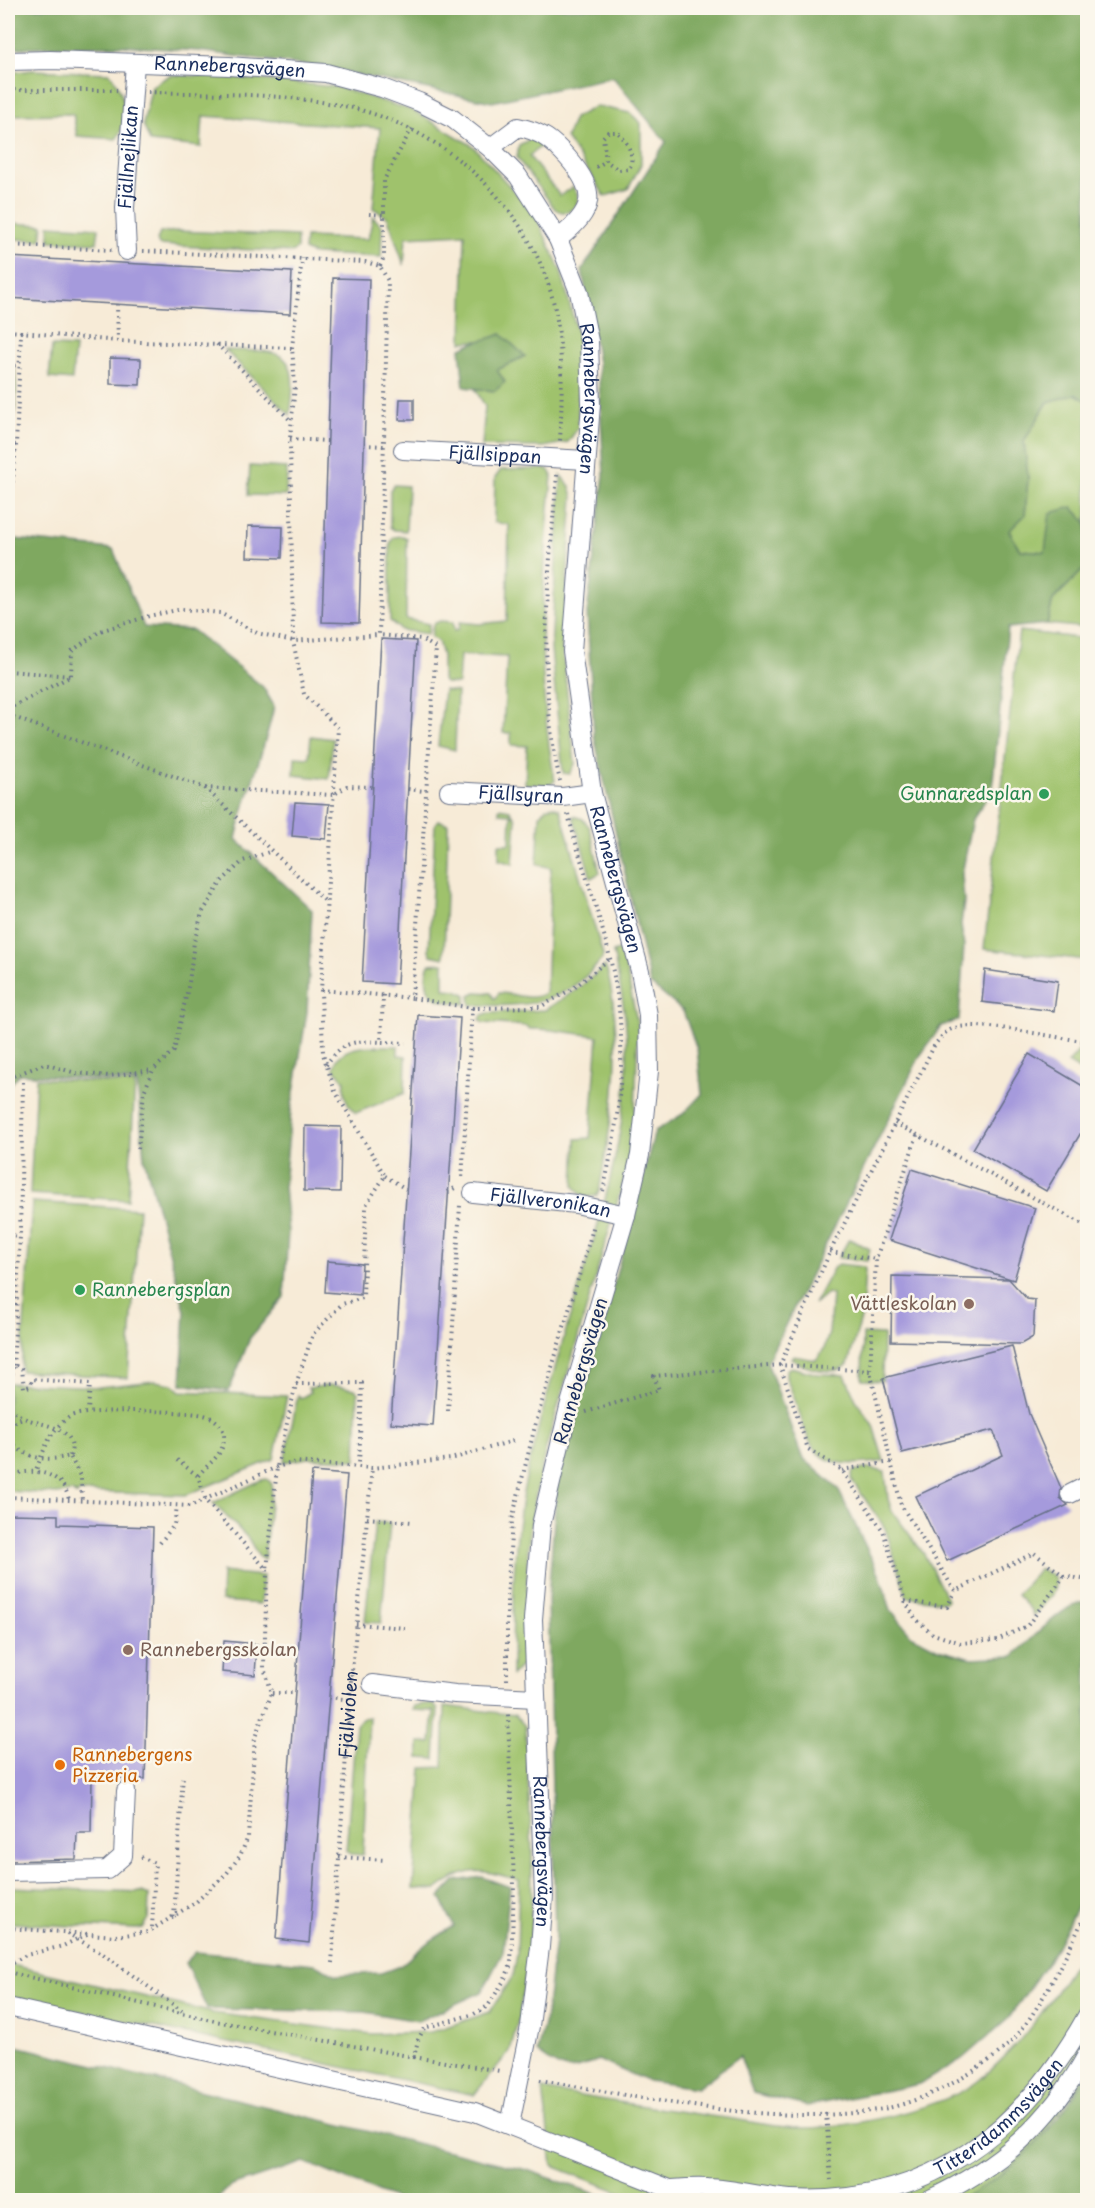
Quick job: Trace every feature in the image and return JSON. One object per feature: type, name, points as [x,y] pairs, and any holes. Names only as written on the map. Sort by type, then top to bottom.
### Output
[{"type":"street","name":"Rannebergsvägen","points":[[8,61],[135,63],[326,73],[418,102],[453,119],[490,148],[518,176],[558,239],[579,292],[589,341],[591,404],[572,651],[592,793],[640,971],[648,1015],[649,1071],[640,1155],[626,1215],[569,1407],[541,1525],[533,1619],[543,1855],[541,1937],[528,2036],[510,2125]]},
{"type":"street","name":"Fjällnejlikan","points":[[127,251],[125,208],[135,91],[135,63]]},
{"type":"street","points":[[490,148],[518,127],[531,129],[553,141],[582,175],[588,184],[589,196],[585,209],[572,228],[558,239]]},
{"type":"street","name":"Fjällsippan","points":[[403,450],[586,460]]},
{"type":"street","name":"Fjällsyran","points":[[449,790],[563,797],[592,793]]},
{"type":"street","name":"Fjällveronikan","points":[[473,1193],[599,1208],[626,1215]]},
{"type":"street","points":[[1070,1494],[1088,1485]]},
{"type":"street","name":"Fjällviolen","points":[[372,1684],[536,1698]]},
{"type":"street","points":[[8,1872],[106,1870],[123,1856],[126,1791]]},
{"type":"street","points":[[8,2007],[440,2103],[510,2125],[670,2189],[690,2200]]},
{"type":"street","name":"Titteridammsvägen","points":[[888,2195],[965,2155],[1007,2124],[1063,2055],[1088,2013]]},
{"type":"street","name":"Titteridammsvägen","points":[[928,2200],[970,2180],[1018,2145],[1058,2100],[1088,2054]]},
{"type":"street","points":[[670,2189],[709,2188],[790,2199],[888,2195]]},
{"type":"path","points":[[8,90],[135,91],[294,98],[340,105],[412,128],[468,166],[496,193],[532,247],[552,298],[558,326],[562,384],[545,646],[546,692],[563,797],[615,981],[622,1043],[618,1105],[599,1208],[536,1422],[512,1520],[507,1599],[507,1697],[514,1886],[511,1964],[505,1979],[488,2006],[474,2014],[424,2028],[414,2056]]},
{"type":"path","points":[[380,266],[384,257],[384,180],[412,128]]},
{"type":"path","points":[[608,132],[617,132],[630,150],[632,165],[629,169],[619,170],[606,161],[603,137],[608,132]]},
{"type":"path","points":[[582,175],[606,161]]},
{"type":"path","points":[[369,214],[385,215]]},
{"type":"path","points":[[8,245],[302,258],[365,262],[380,266],[388,281],[379,635]]},
{"type":"path","points":[[302,258],[292,348],[295,385],[290,439],[293,641],[304,694],[338,728],[321,990],[323,1054],[335,1091],[385,1176],[406,1189]]},
{"type":"path","points":[[117,304],[118,341]]},
{"type":"path","points":[[8,332],[118,341],[216,343],[292,348]]},
{"type":"path","points":[[8,566],[21,332]]},
{"type":"path","points":[[216,343],[292,421]]},
{"type":"path","points":[[8,366],[20,365]]},
{"type":"path","points":[[290,439],[328,441]]},
{"type":"path","points":[[8,444],[16,445]]},
{"type":"path","points":[[71,676],[72,651],[100,631],[182,609],[220,613],[257,633],[293,641],[379,635],[421,639],[436,648],[424,791],[412,998]]},
{"type":"path","points":[[8,671],[71,676]]},
{"type":"path","points":[[8,709],[71,676]]},
{"type":"path","points":[[8,715],[205,788],[333,795],[347,786],[373,787]]},
{"type":"path","points":[[205,788],[326,902]]},
{"type":"path","points":[[408,789],[424,791]]},
{"type":"path","points":[[138,1149],[144,1092],[153,1070],[174,1051],[189,983],[194,942],[202,913],[222,881],[243,861],[272,851]]},
{"type":"path","points":[[321,990],[412,998],[472,1008],[540,1007],[574,988],[609,960]]},
{"type":"path","points":[[381,1042],[383,995]]},
{"type":"path","points":[[448,1411],[472,1008]]},
{"type":"path","points":[[1064,1576],[1027,1626],[998,1640],[961,1643],[933,1634],[915,1618],[905,1601],[883,1530],[842,1470],[808,1449],[780,1365],[830,1252],[935,1044],[948,1030],[960,1026],[988,1027],[1088,1041]]},
{"type":"path","points":[[326,1065],[337,1050],[358,1040],[405,1043]]},
{"type":"path","points":[[8,1078],[44,1064],[76,1073],[109,1076],[153,1070]]},
{"type":"path","points":[[23,1082],[20,1236],[14,1355],[8,1409],[42,1426],[55,1427],[69,1436],[72,1444],[70,1456],[81,1478],[82,1502]]},
{"type":"path","points":[[895,1123],[1088,1227]]},
{"type":"path","points":[[916,1135],[876,1258],[870,1371],[901,1505],[956,1591]]},
{"type":"path","points":[[8,1928],[116,1936],[152,1930],[196,1902],[227,1873],[240,1856],[248,1837],[255,1737],[272,1693],[264,1668],[267,1570],[277,1467],[296,1384],[313,1334],[342,1304],[363,1298],[366,1205],[385,1176]]},
{"type":"path","points":[[8,1235],[20,1236]]},
{"type":"path","points":[[830,1252],[876,1258]]},
{"type":"path","points":[[8,1298],[16,1298]]},
{"type":"path","points":[[8,1355],[14,1355]]},
{"type":"path","points":[[589,1411],[659,1390],[654,1376],[780,1365],[870,1371]]},
{"type":"path","points":[[13,1367],[22,1369],[24,1388],[30,1386],[32,1379],[90,1384],[88,1411]]},
{"type":"path","points":[[296,1384],[362,1383],[359,1466]]},
{"type":"path","points":[[35,1472],[55,1427],[72,1415],[88,1411],[205,1414],[217,1420],[223,1431],[224,1441],[219,1454],[198,1476]]},
{"type":"path","points":[[24,1418],[17,1420],[8,1430],[10,1443],[40,1460],[50,1461],[70,1456]]},
{"type":"path","points":[[8,1497],[190,1506],[206,1501],[277,1467],[295,1462],[372,1468],[451,1459],[513,1441]]},
{"type":"path","points":[[177,1460],[198,1476],[206,1501],[267,1570]]},
{"type":"path","points":[[842,1470],[891,1462]]},
{"type":"path","name":"Fjällviolen","points":[[332,1963],[349,1700],[372,1468]]},
{"type":"path","points":[[8,1476],[35,1472],[59,1479],[65,1486],[69,1501]]},
{"type":"path","points":[[160,1543],[174,1525],[177,1507]]},
{"type":"path","points":[[367,1518],[413,1522]]},
{"type":"path","points":[[905,1601],[947,1607],[956,1591],[1034,1553],[1064,1576],[1088,1580]]},
{"type":"path","points":[[356,1624],[405,1628]]},
{"type":"path","points":[[272,1693],[295,1693]]},
{"type":"path","points":[[329,1698],[349,1700]]},
{"type":"path","points":[[174,1918],[183,1774]]},
{"type":"path","points":[[123,1850],[155,1863],[152,1930]]},
{"type":"path","points":[[339,1857],[386,1860]]},
{"type":"path","points":[[540,2080],[754,2112],[826,2113],[888,2108],[930,2093],[978,2068],[1009,2044],[1038,2005],[1088,1908]]},
{"type":"path","points":[[67,1932],[185,2014]]},
{"type":"path","points":[[8,1965],[26,1955],[63,1946],[88,1934]]},
{"type":"path","points":[[8,1972],[215,2021],[500,2071]]},
{"type":"path","points":[[826,2113],[831,2180]]},
{"type":"green space","points":[[8,8],[1087,8],[1087,401],[1075,394],[1048,402],[1024,441],[1028,479],[1025,515],[1009,531],[1020,550],[1045,552],[1050,513],[1072,507],[1087,523],[1087,566],[1053,600],[1047,624],[1008,628],[992,790],[973,819],[962,874],[964,902],[961,924],[964,946],[959,1020],[941,1026],[920,1056],[767,1362],[802,1457],[838,1489],[880,1576],[891,1610],[911,1635],[938,1649],[972,1658],[1013,1656],[1059,1614],[1079,1603],[1087,1603],[1087,1886],[1054,1952],[1009,2018],[962,2059],[920,2084],[807,2106],[753,2093],[740,2056],[697,2088],[647,2081],[598,2060],[572,2069],[559,2067],[537,2052],[546,2016],[555,1938],[548,1598],[559,1457],[612,1290],[655,1131],[683,1114],[702,1094],[697,1049],[683,1011],[650,984],[594,736],[587,613],[604,475],[598,363],[582,270],[666,142],[613,77],[492,102],[324,68],[198,51],[123,46],[53,46],[8,49]]},
{"type":"green space","points":[[32,70],[109,73],[119,88],[124,106],[123,123],[116,139],[77,136],[73,114],[8,115],[8,73]]},
{"type":"green space","points":[[170,75],[228,77],[337,87],[414,111],[473,146],[535,214],[561,271],[579,340],[578,428],[568,442],[544,447],[482,446],[485,406],[475,389],[495,391],[497,370],[525,356],[501,334],[489,340],[462,342],[465,234],[406,237],[404,265],[388,218],[373,208],[380,128],[203,116],[201,147],[150,142],[143,124],[152,86]]},
{"type":"green space","points":[[596,106],[630,113],[641,123],[641,164],[628,189],[605,196],[566,138],[574,118]]},
{"type":"green space","points":[[532,138],[541,146],[529,156],[560,196],[573,187],[578,196],[577,204],[570,211],[562,212],[555,209],[517,158],[519,145]]},
{"type":"green space","points":[[373,217],[382,226],[381,257],[313,254],[304,250],[305,237],[368,239]]},
{"type":"green space","points":[[8,223],[43,225],[41,240],[8,239]]},
{"type":"green space","points":[[49,225],[99,228],[97,243],[50,241]]},
{"type":"green space","points":[[177,231],[297,236],[297,248],[293,252],[159,245],[157,240],[160,233]]},
{"type":"green space","points":[[501,334],[525,356],[497,370],[505,382],[495,391],[464,387],[460,349]]},
{"type":"green space","points":[[52,346],[75,347],[72,380],[49,378]]},
{"type":"green space","points":[[225,350],[261,351],[283,357],[289,365],[292,376],[290,415]]},
{"type":"green space","points":[[8,369],[15,369],[16,394],[14,420],[8,434]]},
{"type":"green space","points":[[1076,393],[1087,401],[1087,523],[1072,507],[1045,552],[1020,550],[1009,531],[1025,515],[1028,479],[1024,441],[1048,402]]},
{"type":"green space","points":[[250,466],[287,468],[286,496],[248,495]]},
{"type":"green space","points":[[548,469],[552,476],[545,552],[542,628],[545,705],[555,781],[549,785],[525,784],[527,746],[511,745],[511,733],[503,733],[507,657],[460,655],[458,684],[445,683],[442,679],[442,656],[438,641],[431,637],[433,624],[440,621],[453,622],[454,631],[458,630],[460,622],[479,624],[507,621],[509,525],[494,522],[495,478],[501,470]]},
{"type":"green space","points":[[561,476],[570,486],[573,497],[562,647],[575,764],[570,774],[563,773],[551,649]]},
{"type":"green space","points":[[394,485],[408,486],[406,531],[394,530],[390,527],[390,490]]},
{"type":"green space","points":[[394,537],[407,538],[406,619],[429,624],[428,634],[401,630],[390,621],[390,544]]},
{"type":"green space","points":[[15,539],[113,549],[144,627],[192,630],[263,687],[274,706],[236,839],[312,910],[307,1012],[291,1111],[284,1186],[288,1232],[284,1297],[250,1338],[229,1391],[181,1384],[185,1311],[144,1158],[137,1082],[19,1074],[8,1088],[9,598]]},
{"type":"green space","points":[[1087,566],[1087,628],[1047,624],[1053,600]]},
{"type":"green space","name":"Gunnaredsplan","points":[[1019,631],[1087,639],[1087,960],[984,949]]},
{"type":"green space","points":[[444,690],[457,692],[455,750],[438,746]]},
{"type":"green space","points":[[311,736],[333,739],[329,779],[294,775],[295,757],[309,758]]},
{"type":"green space","points":[[553,806],[560,809],[603,955],[602,959],[588,975],[558,995],[527,1004],[471,1005],[470,995],[476,992],[491,993],[494,999],[499,993],[535,997],[546,992],[551,868],[537,864],[540,815]]},
{"type":"green space","points":[[499,808],[510,810],[516,819],[513,864],[499,860],[499,844],[510,844],[511,814],[499,813]]},
{"type":"green space","points":[[573,816],[583,819],[590,828],[600,873],[591,878]]},
{"type":"green space","points":[[438,820],[448,824],[444,958],[431,955],[429,950],[435,824]]},
{"type":"green space","points":[[622,949],[638,1026],[635,1114],[626,1172],[546,1448],[534,1503],[528,1547],[525,1662],[512,1675],[513,1599],[522,1498],[539,1424],[607,1191],[620,1131],[627,1072],[627,1042],[624,1008],[613,952]]},
{"type":"green space","points":[[444,964],[444,989],[457,990],[466,995],[466,1004],[440,1000],[430,992],[426,977],[428,966]]},
{"type":"green space","points":[[605,966],[613,1002],[615,1026],[614,1097],[599,1192],[596,1196],[583,1197],[574,1186],[576,1139],[590,1138],[598,1036],[530,1029],[526,1026],[483,1023],[480,1020],[482,1015],[488,1013],[545,1010],[576,990]]},
{"type":"green space","points":[[398,1046],[398,1055],[406,1056],[405,1093],[356,1113],[349,1106],[346,1098],[345,1081],[334,1069],[337,1060],[342,1054],[360,1047]]},
{"type":"green space","points":[[1081,1048],[1087,1048],[1087,1075],[1068,1063]]},
{"type":"green space","points":[[36,1078],[135,1084],[128,1200],[30,1194]]},
{"type":"green space","name":"Rannebergsplan","points":[[32,1202],[139,1209],[128,1378],[21,1371]]},
{"type":"green space","points":[[849,1239],[870,1249],[867,1261],[838,1258]]},
{"type":"green space","points":[[839,1264],[864,1267],[862,1315],[848,1364],[843,1368],[828,1371],[811,1368],[791,1358],[793,1356],[816,1360],[824,1349],[829,1333],[832,1295],[827,1293],[814,1304],[834,1267]]},
{"type":"green space","points":[[863,1334],[883,1335],[882,1381],[862,1380]]},
{"type":"green space","points":[[791,1367],[817,1374],[845,1375],[856,1400],[873,1425],[884,1461],[856,1464],[836,1462],[822,1456],[813,1447],[786,1378],[786,1370]]},
{"type":"green space","points":[[155,1381],[172,1384],[180,1391],[287,1396],[274,1459],[186,1495],[79,1492],[77,1495],[72,1492],[57,1494],[8,1491],[8,1383],[99,1387]]},
{"type":"green space","points":[[331,1385],[355,1389],[358,1393],[356,1460],[308,1458],[284,1462],[298,1395],[301,1398],[311,1392],[308,1388]]},
{"type":"green space","points":[[869,1468],[885,1472],[888,1499],[892,1511],[924,1554],[947,1599],[946,1602],[907,1597],[885,1528],[851,1479],[853,1471]]},
{"type":"green space","points":[[267,1479],[272,1484],[264,1560],[259,1557],[248,1538],[213,1503]]},
{"type":"green space","points":[[375,1522],[390,1523],[381,1623],[365,1622]]},
{"type":"green space","points":[[1039,1569],[1053,1575],[1055,1587],[1050,1597],[1033,1616],[1032,1611],[1017,1595]]},
{"type":"green space","points":[[222,1572],[263,1576],[261,1604],[221,1601]]},
{"type":"green space","points":[[434,1705],[438,1710],[435,1759],[419,1758],[419,1742],[431,1743],[434,1711],[412,1710],[414,1706]]},
{"type":"green space","points":[[445,1706],[515,1715],[525,1726],[532,1851],[531,1938],[519,2017],[510,2051],[474,2095],[8,1996],[8,1964],[213,2013],[372,2034],[431,2032],[490,2012],[513,1976],[517,1954],[519,1880],[476,1871],[458,1876],[436,1890],[413,1889],[422,1768],[443,1767]]},
{"type":"green space","points":[[369,1717],[363,1855],[350,1854],[346,1851],[356,1725],[362,1718]]},
{"type":"green space","points":[[482,1877],[510,1887],[503,1952],[482,1992],[418,2021],[365,2012],[207,2009],[185,1963],[196,1952],[315,1964],[336,1975],[381,1973],[400,1966],[427,1943],[454,1926],[440,1897],[455,1881]]},
{"type":"green space","points":[[8,1887],[142,1892],[149,1895],[148,1920],[143,1928],[136,1929],[8,1923]]},
{"type":"green space","points":[[1087,1943],[1087,2074],[1030,2152],[983,2188],[960,2200],[641,2200],[552,2166],[543,2089],[799,2128],[866,2121],[942,2100],[978,2081],[1010,2051],[1051,1999]]},
{"type":"green space","points":[[8,2044],[527,2170],[613,2200],[398,2200],[304,2162],[231,2186],[215,2200],[8,2200]]},
{"type":"green space","points":[[1087,2074],[1087,2200],[960,2200],[999,2176],[1032,2147],[1062,2113]]},
{"type":"building","points":[[8,257],[292,272],[290,314],[8,298]]},
{"type":"building","points":[[333,278],[369,279],[359,623],[322,622]]},
{"type":"building","points":[[110,358],[141,359],[140,385],[110,384]]},
{"type":"building","points":[[400,399],[414,399],[414,420],[399,420]]},
{"type":"building","points":[[248,526],[283,527],[282,558],[247,557]]},
{"type":"building","points":[[381,639],[416,641],[397,984],[362,982]]},
{"type":"building","points":[[295,802],[329,804],[326,839],[292,836]]},
{"type":"building","points":[[985,970],[1058,981],[1054,1011],[982,1002]]},
{"type":"building","points":[[418,1015],[460,1018],[433,1426],[391,1423]]},
{"type":"building","points":[[1029,1054],[1088,1089],[1088,1121],[1046,1191],[973,1149]]},
{"type":"building","points":[[305,1126],[341,1127],[340,1192],[304,1191]]},
{"type":"building","points":[[912,1169],[1035,1208],[1014,1280],[889,1240]]},
{"type":"building","points":[[327,1261],[362,1264],[360,1295],[325,1292]]},
{"type":"building","points":[[892,1276],[1009,1279],[1027,1299],[1035,1300],[1033,1337],[1021,1344],[891,1341]]},
{"type":"building","points":[[1012,1346],[1029,1414],[1061,1488],[1060,1498],[1068,1505],[947,1561],[916,1496],[1003,1455],[993,1430],[902,1453],[883,1378]]},
{"type":"building","points":[[312,1472],[347,1475],[309,1943],[276,1939]]},
{"type":"building","points":[[8,1514],[58,1515],[58,1524],[153,1527],[145,1779],[92,1777],[91,1833],[77,1833],[76,1859],[8,1861]]},
{"type":"building","points":[[224,1641],[257,1644],[255,1675],[222,1672]]},
{"type":"place","name":"Gunnaredsplan","points":[[1044,794]]},
{"type":"place","name":"Rannebergsplan","points":[[80,1290]]},
{"type":"place","name":"Vättleskolan","points":[[969,1304]]},
{"type":"place","name":"Rannebergsskolan","points":[[128,1650]]},
{"type":"place","name":"Rannebergens Pizzeria","points":[[60,1765]]}]
